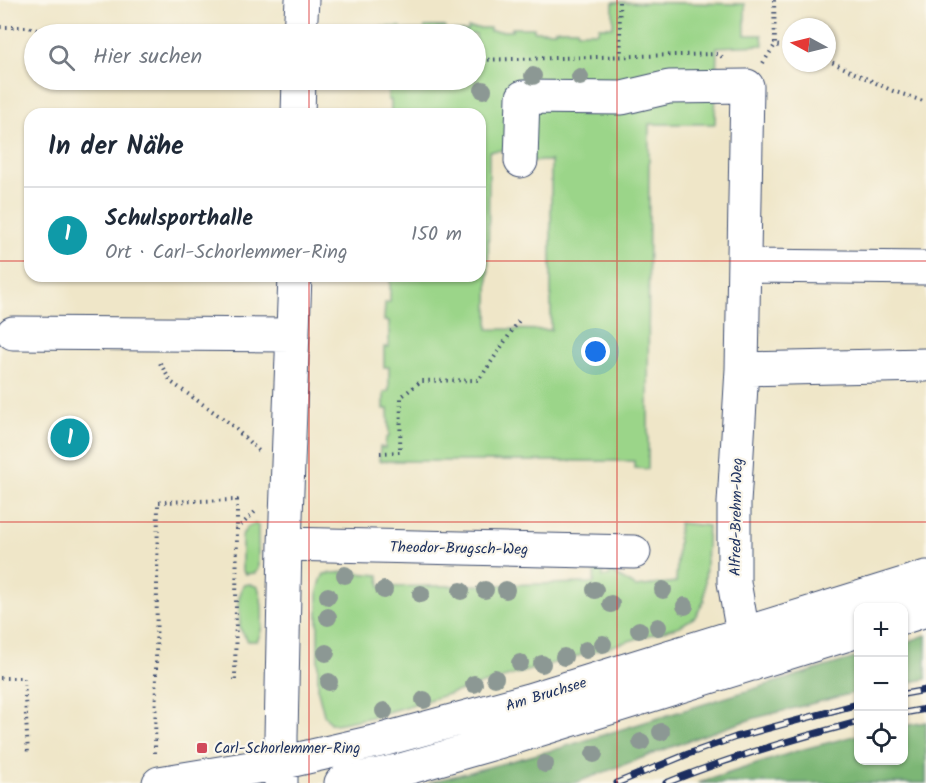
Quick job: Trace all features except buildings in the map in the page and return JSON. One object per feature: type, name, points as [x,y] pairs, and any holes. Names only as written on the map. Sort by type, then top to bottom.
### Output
[{"type":"street","points":[[301,24],[302,0]]},
{"type":"street","points":[[521,161],[523,97],[622,98],[669,87],[747,86]]},
{"type":"street","name":"Alfred-Brehm-Weg","points":[[747,86],[742,369],[734,514],[734,582],[748,649]]},
{"type":"street","points":[[298,108],[299,90]]},
{"type":"street","points":[[744,266],[926,268]]},
{"type":"street","points":[[281,773],[285,544],[295,282]]},
{"type":"street","points":[[13,333],[293,335]]},
{"type":"street","points":[[742,369],[926,365]]},
{"type":"street","name":"Theodor-Brugsch-Weg","points":[[285,544],[634,552]]},
{"type":"street","name":"Am Bruchsee","points":[[342,783],[408,768],[519,736],[748,649],[926,577]]},
{"type":"street","points":[[908,615],[926,610]]},
{"type":"street","name":"Am Bruchsee","points":[[157,768],[281,773],[382,740],[529,700],[748,649],[854,632]]},
{"type":"path","points":[[486,60],[719,54],[747,86],[775,45],[774,0]]},
{"type":"path","points":[[619,2],[621,56]]},
{"type":"path","points":[[0,27],[24,27]]},
{"type":"path","points":[[775,45],[782,46]]},
{"type":"path","points":[[836,64],[893,91],[926,102]]},
{"type":"path","points":[[380,453],[399,452],[401,397],[421,381],[479,380],[520,319]]},
{"type":"path","points":[[135,334],[149,344],[171,382],[228,422],[263,455]]},
{"type":"path","points":[[157,768],[158,502],[237,500],[234,680]]},
{"type":"path","points":[[237,529],[262,505]]},
{"type":"path","points":[[0,678],[24,678],[28,755]]},
{"type":"green space","points":[[613,2],[745,4],[745,35],[762,35],[763,45],[717,47],[715,124],[649,124],[648,469],[634,468],[634,461],[379,461],[380,447],[385,448],[386,438],[389,437],[388,409],[384,409],[384,392],[389,391],[389,367],[384,367],[384,347],[389,347],[389,321],[384,321],[385,303],[390,302],[390,282],[486,282],[486,108],[391,108],[388,90],[486,90],[486,28],[490,28],[490,31],[534,28],[534,31],[577,29],[578,32],[598,32],[599,27],[613,27]],"holes":[[[508,150],[509,161],[551,161],[551,330],[488,329],[489,151]]]},
{"type":"green space","points":[[679,523],[708,526],[704,601],[695,617],[680,626],[367,718],[336,724],[330,723],[324,715],[318,691],[318,591],[324,574],[345,572],[379,575],[380,587],[594,583],[595,563],[603,567],[603,577],[610,576],[609,571],[636,587],[676,582]]},
{"type":"green space","points":[[255,524],[258,526],[258,569],[255,573],[245,574],[242,569],[242,535],[247,527]]},
{"type":"green space","points":[[250,584],[258,587],[262,607],[260,636],[257,641],[248,641],[240,629],[239,598],[243,585]]},
{"type":"green space","points":[[926,635],[926,679],[908,682],[908,642]]},
{"type":"green space","points":[[854,658],[854,693],[755,718],[575,783],[428,783],[557,749]]},
{"type":"green space","points":[[926,722],[926,783],[698,783],[800,750],[854,736],[854,765],[908,765],[908,725]]},
{"type":"railway","points":[[908,693],[926,690]]},
{"type":"railway","points":[[617,783],[736,737],[854,705]]},
{"type":"railway","points":[[908,712],[926,709]]},
{"type":"railway","points":[[666,783],[713,765],[854,723]]},
{"type":"place","name":"Schulsporthalle","points":[[70,438]]},
{"type":"place","name":"Carl-Schorlemmer-Ring","points":[[202,748]]}]
